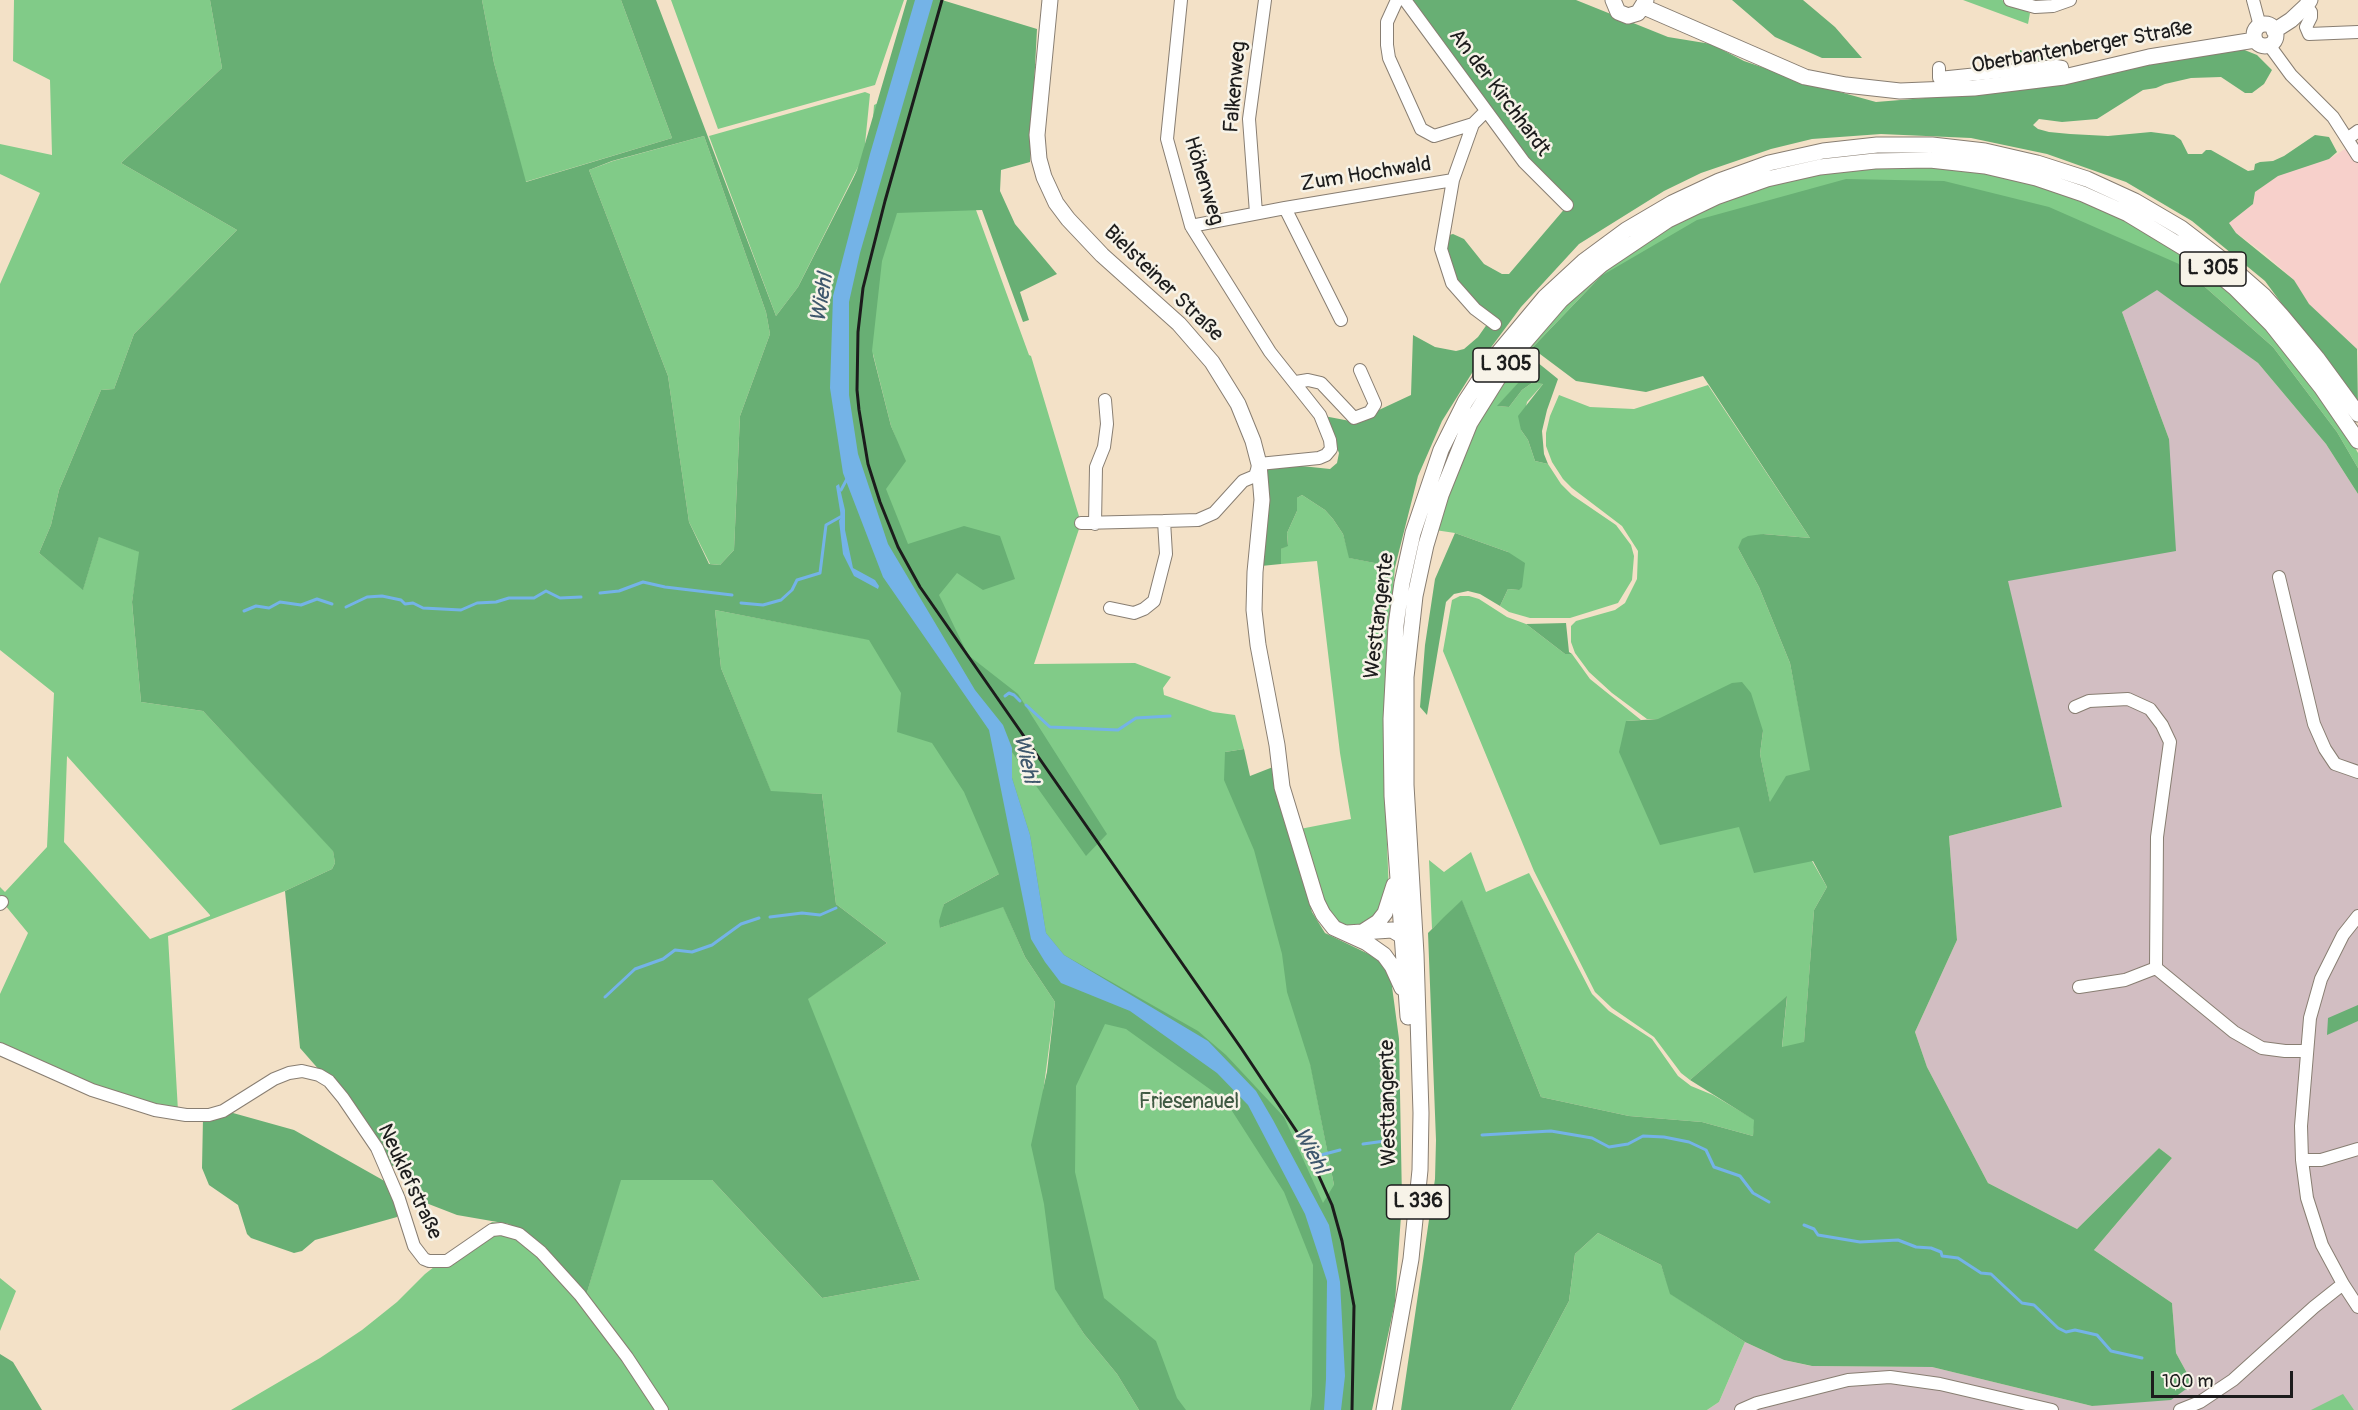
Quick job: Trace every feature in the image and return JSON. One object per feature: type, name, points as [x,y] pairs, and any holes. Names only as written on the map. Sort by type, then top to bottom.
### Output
[{"type":"main road","name":"Bielsteiner Straße","points":[[1050,0],[1037,135],[1039,159],[1050,194],[1068,219],[1102,255],[1179,324],[1212,362],[1238,404],[1253,441],[1259,464],[1262,500],[1254,610],[1258,645],[1277,745],[1290,788],[1290,807],[1317,902],[1329,922],[1344,933],[1361,936]]},
{"type":"main road","points":[[1613,0],[1618,12],[1628,16],[1638,13],[1645,4]]},
{"type":"main road","points":[[2268,33],[2305,2]]},
{"type":"main road","name":"Oberbantenberger Straße","points":[[1645,4],[1805,77],[1846,85],[1900,91],[1941,91],[2064,77],[2268,33]]},
{"type":"main road","name":"Westtangente","points":[[1405,1290],[1413,1144],[1407,1005],[1391,758],[1392,680],[1396,625],[1413,533],[1441,450],[1465,402],[1484,372],[1510,337],[1545,297],[1605,245],[1648,216],[1695,191],[1744,171],[1796,156],[1877,145],[1959,148],[2011,156],[2062,170],[2111,189],[2158,214],[2224,261],[2264,296],[2317,358],[2358,414]]},
{"type":"main road","name":"Westtangente","points":[[1405,1290],[1416,1219],[1421,1151],[1416,954],[1406,785],[1405,704],[1408,650],[1415,596],[1426,545],[1450,471],[1482,401],[1510,359],[1542,319],[1601,265],[1645,234],[1692,208],[1767,179],[1820,167],[1875,161],[1930,160],[2012,171],[2067,188],[2105,203],[2150,226],[2194,254],[2235,288],[2289,345],[2322,387],[2358,441]]},
{"type":"main road","name":"L 305","points":[[1361,936],[1385,913],[1392,898],[1398,870]]},
{"type":"main road","points":[[1413,918],[1402,934],[1413,946],[1416,954]]},
{"type":"main road","name":"L 336","points":[[1361,936],[1390,939],[1402,934]]},
{"type":"main road","name":"L 336","points":[[1361,936],[1389,960],[1407,1005]]},
{"type":"main road","name":"L 336","points":[[1384,1410],[1405,1290]]},
{"type":"street","name":"Höhenweg","points":[[1181,0],[1167,139],[1191,226],[1270,352],[1320,415],[1330,440],[1331,449],[1319,458],[1259,464]]},
{"type":"street","name":"Falkenweg","points":[[1256,213],[1249,118],[1265,0]]},
{"type":"street","points":[[1397,0],[1387,22],[1389,58],[1421,129],[1434,136],[1473,124]]},
{"type":"street","name":"An der Kirchhardt","points":[[1405,0],[1524,162],[1567,205]]},
{"type":"street","points":[[2010,0],[2035,7],[2053,6],[2070,0]]},
{"type":"street","points":[[2253,0],[2284,66],[2333,117],[2358,156]]},
{"type":"street","points":[[2305,2],[2311,12],[2307,27],[2309,34],[2358,33]]},
{"type":"street","points":[[1939,68],[1939,78],[2056,66],[2062,67],[2064,77]]},
{"type":"street","name":"Zum Hochwald","points":[[1486,111],[1473,124],[1453,180],[1441,249],[1452,283],[1475,309],[1495,324]]},
{"type":"street","points":[[2347,139],[2358,131]]},
{"type":"street","name":"Zum Hochwald","points":[[1191,226],[1453,180]]},
{"type":"street","name":"Zum Hochwald","points":[[1285,208],[1341,320]]},
{"type":"street","points":[[1296,382],[1308,380],[1321,383],[1354,418],[1370,412],[1375,404],[1360,370]]},
{"type":"street","points":[[1095,524],[1096,467],[1104,447],[1107,424],[1105,400]]},
{"type":"street","points":[[1081,524],[1198,520],[1214,513],[1244,481],[1255,476],[1259,464]]},
{"type":"street","points":[[1110,608],[1134,613],[1144,609],[1154,600],[1166,554],[1164,521]]},
{"type":"street","points":[[2279,577],[2314,724],[2325,749],[2336,764],[2358,772]]},
{"type":"street","points":[[2075,707],[2089,700],[2128,699],[2150,709],[2162,725],[2170,742],[2157,837],[2156,968]]},
{"type":"street","points":[[2358,916],[2343,935],[2321,979],[2310,1018],[2301,1126],[2302,1160],[2307,1198],[2322,1245],[2358,1307]]},
{"type":"street","points":[[2079,987],[2125,980],[2156,968]]},
{"type":"street","points":[[2156,968],[2234,1032],[2262,1048],[2285,1052],[2306,1051]]},
{"type":"street","name":"Neuklefstraße","points":[[0,1049],[92,1090],[155,1110],[186,1115],[209,1115],[223,1111],[274,1079],[289,1073],[302,1071],[319,1075],[329,1081],[343,1098],[377,1148],[399,1199],[414,1246],[424,1259],[447,1261],[492,1230],[511,1231],[528,1239],[580,1295],[627,1357],[662,1410]]},
{"type":"street","points":[[2302,1160],[2321,1160],[2358,1149]]},
{"type":"street","points":[[2180,1410],[2200,1402],[2233,1380],[2343,1284]]},
{"type":"street","points":[[1741,1410],[1757,1403],[1848,1380],[1890,1377],[1940,1384],[2052,1410]]},
{"type":"shaded area","points":[[2358,141],[2358,351],[2308,304],[2294,280],[2265,254],[2236,233],[2228,223],[2253,204],[2255,192],[2278,175],[2329,159]]},
{"type":"shaded area","points":[[2157,289],[2258,363],[2326,444],[2358,494],[2358,1410],[1707,1410],[1719,1402],[1745,1342],[1784,1360],[1811,1366],[1932,1367],[2092,1406],[2193,1384],[2176,1353],[2172,1303],[2094,1250],[2172,1158],[2159,1148],[2077,1229],[1988,1183],[1927,1067],[1915,1032],[1957,940],[1949,836],[2062,807],[2007,581],[2169,439],[2122,312]]},
{"type":"green space","points":[[14,0],[210,0],[222,68],[121,163],[237,230],[134,334],[114,389],[101,390],[59,490],[51,525],[39,553],[83,589],[99,536],[140,552],[132,602],[141,702],[203,711],[333,850],[335,863],[332,869],[285,891],[168,936],[178,1111],[108,1092],[0,1045],[0,994],[28,933],[0,899],[0,887],[5,892],[47,847],[54,693],[0,650],[0,284],[40,193],[0,174],[0,144],[52,155],[50,80],[13,61]],"holes":[[[67,756],[210,915],[150,939],[64,842]]]},
{"type":"green space","points":[[210,0],[482,0],[494,63],[526,182],[672,138],[621,0],[656,0],[776,316],[798,287],[857,171],[907,0],[942,0],[1037,29],[1030,162],[1001,170],[1000,191],[1015,224],[1057,274],[1020,292],[1029,320],[1023,322],[982,210],[897,213],[882,261],[872,351],[891,426],[906,461],[886,489],[908,544],[964,526],[1000,536],[1015,579],[983,590],[957,573],[939,595],[968,655],[1018,694],[1107,834],[1086,856],[1012,752],[1012,778],[1030,835],[1046,933],[1064,955],[1198,1031],[1226,1055],[1284,1117],[1323,1203],[1334,1185],[1310,1064],[1287,992],[1282,954],[1254,850],[1224,780],[1225,752],[1244,749],[1250,776],[1273,767],[1312,912],[1325,933],[1379,959],[1391,979],[1399,1039],[1402,1201],[1395,1302],[1372,1410],[1310,1410],[1313,1265],[1284,1192],[1225,1100],[1126,1029],[1105,1024],[1076,1086],[1075,1172],[1104,1298],[1156,1341],[1177,1398],[1186,1410],[1139,1410],[1117,1374],[1084,1334],[1055,1289],[1044,1204],[1031,1145],[1047,1072],[1055,1002],[1025,957],[1003,907],[940,928],[939,921],[944,904],[999,874],[964,792],[932,743],[897,732],[901,693],[869,640],[715,610],[721,668],[771,791],[822,794],[836,904],[887,943],[808,999],[920,1280],[822,1298],[712,1180],[621,1180],[585,1299],[530,1236],[509,1224],[457,1215],[426,1203],[388,1161],[363,1120],[300,1048],[285,891],[332,869],[335,863],[333,851],[203,711],[141,702],[132,602],[139,552],[99,537],[83,590],[39,553],[51,525],[59,490],[101,390],[114,389],[134,334],[237,230],[121,163],[222,68]],"holes":[[[704,136],[766,312],[770,334],[740,416],[734,550],[720,565],[709,564],[689,522],[668,376],[589,170],[612,161]]]},
{"type":"green space","points":[[482,0],[621,0],[672,138],[525,182],[494,63]]},
{"type":"green space","points":[[671,0],[904,0],[875,85],[718,129]]},
{"type":"green space","points":[[1408,0],[1576,0],[1668,37],[1711,44],[1744,61],[1811,84],[1876,102],[1962,95],[2242,49],[2257,55],[2272,70],[2264,84],[2252,93],[2245,93],[2221,77],[2191,78],[2143,90],[2097,119],[2062,122],[2039,119],[2033,125],[2049,132],[2070,134],[2108,136],[2151,132],[2174,135],[2181,140],[2188,154],[2202,154],[2206,150],[2211,150],[2248,171],[2254,170],[2255,164],[2273,161],[2284,156],[2315,135],[2329,137],[2337,152],[2329,159],[2278,176],[2255,192],[2253,204],[2229,223],[2236,233],[2294,280],[2309,304],[2357,349],[2358,407],[2265,281],[2192,221],[2126,182],[2047,154],[1971,138],[1881,134],[1812,139],[1771,149],[1701,173],[1664,191],[1579,244],[1521,307],[1472,373],[1442,421],[1418,476],[1395,567],[1349,558],[1343,534],[1333,519],[1325,510],[1302,495],[1297,498],[1297,511],[1287,533],[1288,546],[1281,549],[1281,564],[1261,566],[1266,469],[1292,465],[1330,469],[1337,463],[1339,453],[1324,416],[1350,421],[1411,395],[1413,335],[1435,347],[1456,351],[1464,349],[1478,337],[1490,320],[1455,286],[1446,252],[1449,235],[1453,234],[1464,239],[1484,264],[1502,274],[1509,274],[1567,206],[1521,157]]},
{"type":"green space","points":[[1732,0],[1803,0],[1835,27],[1862,58],[1822,58],[1775,37]]},
{"type":"green space","points":[[1963,0],[2002,0],[2030,13],[2028,24]]},
{"type":"green space","points":[[2020,50],[2036,56],[2045,54],[2052,62],[2017,69],[2016,63],[2020,62]]},
{"type":"green space","name":"Friesenauel","points":[[984,53],[1036,64],[973,210],[976,210],[1031,356],[1081,523],[1034,664],[1135,663],[1171,677],[1163,688],[1164,695],[1213,712],[1235,715],[1244,749],[1225,752],[1286,938],[1334,1185],[1345,1410],[1150,1410],[1071,1313],[1084,1334],[1117,1374],[1139,1410],[231,1410],[320,1358],[362,1330],[397,1302],[425,1274],[492,1222],[509,1224],[530,1236],[585,1299],[620,1180],[712,1180],[822,1298],[920,1280],[807,999],[887,943],[836,904],[822,794],[771,792],[721,668],[715,610],[867,639],[820,263],[872,132],[874,105]],"holes":[[[873,354],[891,426],[897,441],[872,384]],[[999,874],[1063,994],[1043,1093],[1055,1002],[1025,957],[1003,906],[940,928],[944,904]]]},
{"type":"green space","points":[[865,92],[870,94],[864,154],[798,287],[776,316],[709,136]]},
{"type":"green space","points":[[704,136],[766,312],[770,334],[740,416],[734,550],[720,565],[710,564],[689,522],[668,376],[589,170],[613,161]]},
{"type":"green space","points":[[1933,167],[1994,173],[2059,191],[2136,226],[2193,262],[2244,306],[2284,347],[2344,428],[2358,453],[2358,468],[2337,432],[2273,347],[2179,264],[1601,276],[1532,348],[1529,344],[1586,284],[1630,250],[1691,215],[1764,187],[1806,176],[1865,168]]},
{"type":"green space","points":[[1846,179],[1944,181],[2049,207],[2179,264],[2273,347],[2337,432],[2358,468],[2358,494],[2326,444],[2258,363],[2157,290],[2122,312],[2169,439],[2176,551],[2008,581],[2062,807],[1949,836],[1957,940],[1915,1032],[1927,1067],[1988,1183],[2077,1229],[2159,1148],[2172,1158],[2094,1250],[2172,1303],[2176,1353],[2193,1384],[2171,1400],[2092,1406],[1932,1367],[1812,1366],[1784,1360],[1745,1342],[1670,1294],[1661,1265],[1598,1233],[1575,1254],[1569,1301],[1511,1410],[1401,1410],[1435,1179],[1436,1140],[1428,933],[1462,900],[1541,1097],[1629,1116],[1702,1122],[1753,1136],[1754,1120],[1690,1080],[1787,996],[1782,1047],[1804,1042],[1814,910],[1827,887],[1813,861],[1754,873],[1739,827],[1660,845],[1619,752],[1626,721],[1658,719],[1732,683],[1742,682],[1751,693],[1763,731],[1760,754],[1770,802],[1786,776],[1810,770],[1790,663],[1759,587],[1738,548],[1742,539],[1748,536],[1763,534],[1810,538],[1703,376],[1646,392],[1576,381],[1532,348],[1601,276],[1697,220]]},
{"type":"green space","points":[[1524,352],[1537,362],[1498,406],[1509,407],[1522,390],[1532,383],[1543,384],[1527,402],[1521,430],[1528,440],[1535,461],[1548,464],[1561,484],[1572,495],[1616,525],[1631,545],[1634,556],[1632,580],[1618,603],[1570,618],[1530,618],[1509,612],[1500,606],[1508,589],[1519,590],[1508,552],[1455,533],[1435,530],[1458,463],[1488,404]]},
{"type":"green space","points":[[1537,362],[1558,379],[1542,431],[1544,454],[1548,464],[1535,461],[1528,440],[1521,430],[1518,416],[1543,384],[1532,383],[1522,390],[1509,407],[1497,406]]},
{"type":"green space","points":[[1708,385],[1810,538],[1763,534],[1738,548],[1759,587],[1790,663],[1811,770],[1770,803],[1760,754],[1763,731],[1647,719],[1612,693],[1589,672],[1575,653],[1571,642],[1571,626],[1576,621],[1615,610],[1625,603],[1637,579],[1638,551],[1622,526],[1572,488],[1552,462],[1546,446],[1546,433],[1559,395],[1590,407],[1634,409]]},
{"type":"green space","points":[[1302,495],[1325,510],[1333,519],[1343,534],[1350,558],[1395,567],[1386,668],[1383,741],[1389,894],[1378,915],[1359,927],[1343,926],[1330,917],[1320,897],[1300,829],[1351,819],[1340,753],[1317,561],[1281,564],[1281,549],[1288,545],[1287,533],[1297,511],[1297,498]]},
{"type":"green space","points":[[1455,533],[1508,552],[1525,563],[1522,587],[1519,590],[1508,589],[1500,606],[1480,594],[1468,591],[1454,594],[1446,602],[1427,715],[1420,707],[1425,645],[1435,579]]},
{"type":"green space","points":[[1460,596],[1479,599],[1507,617],[1526,624],[1565,654],[1572,654],[1590,679],[1641,720],[1626,721],[1740,827],[1812,861],[1827,887],[1814,910],[1804,1043],[1782,1048],[1787,997],[1690,1080],[1681,1073],[1654,1037],[1612,1008],[1595,992],[1534,871],[1443,651],[1452,600]]},
{"type":"green space","points":[[1566,623],[1569,652],[1572,654],[1565,654],[1526,624]]},
{"type":"green space","points":[[1471,852],[1486,892],[1529,873],[1592,994],[1609,1011],[1652,1039],[1678,1076],[1691,1086],[1713,1095],[1755,1120],[1753,1136],[1702,1122],[1629,1116],[1541,1097],[1462,901],[1432,929],[1429,860],[1444,872]]},
{"type":"green space","points":[[2358,1005],[2358,1021],[2327,1035],[2328,1018]]},
{"type":"green space","points":[[233,1113],[294,1130],[404,1192],[397,1217],[315,1240],[302,1251],[294,1253],[251,1238],[247,1234],[238,1205],[209,1185],[202,1168],[203,1118]]},
{"type":"green space","points":[[1598,1233],[1661,1265],[1671,1294],[1745,1342],[1719,1402],[1707,1410],[1511,1410],[1569,1301],[1575,1254]]},
{"type":"green space","points":[[0,1278],[16,1291],[0,1331]]},
{"type":"green space","points":[[0,1354],[13,1362],[42,1410],[0,1410]]},
{"type":"green space","points":[[2343,1394],[2354,1410],[2311,1410]]},
{"type":"water","points":[[915,0],[933,0],[860,253],[849,302],[849,395],[858,454],[888,544],[975,690],[1003,725],[1012,748],[1012,778],[1030,835],[1046,933],[1064,955],[1208,1041],[1256,1091],[1329,1225],[1340,1282],[1345,1376],[1341,1410],[1324,1410],[1327,1281],[1305,1214],[1248,1105],[1217,1073],[1130,1011],[1061,983],[1045,962],[1031,939],[989,730],[883,577],[843,473],[830,388],[833,296],[870,154]]},
{"type":"water","points":[[839,484],[853,568],[875,580],[879,586],[878,589],[854,576],[843,554],[836,486]]},
{"type":"waterway","points":[[841,490],[848,477]]},
{"type":"waterway","points":[[741,603],[763,605],[781,600],[792,590],[797,580],[820,573],[826,525],[842,514]]},
{"type":"waterway","points":[[600,593],[619,591],[643,582],[732,595]]},
{"type":"waterway","points":[[346,607],[367,597],[382,596],[401,600],[405,604],[413,603],[423,608],[461,610],[477,603],[496,602],[509,598],[534,598],[546,591],[560,598],[581,597]]},
{"type":"waterway","points":[[244,611],[256,606],[269,608],[280,602],[301,605],[317,599],[332,604]]},
{"type":"waterway","points":[[1005,696],[1009,693],[1020,701]]},
{"type":"waterway","points":[[1026,705],[1050,727],[1118,730],[1136,718],[1170,716]]},
{"type":"waterway","points":[[770,917],[802,913],[820,915],[836,908]]},
{"type":"waterway","points":[[605,997],[635,969],[663,959],[675,950],[692,952],[712,945],[741,924],[759,918]]},
{"type":"waterway","points":[[1482,1135],[1551,1131],[1592,1138],[1609,1147],[1628,1144],[1643,1136],[1689,1142],[1706,1150],[1714,1167],[1740,1176],[1753,1193],[1769,1202]]},
{"type":"waterway","points":[[1363,1144],[1385,1141]]},
{"type":"waterway","name":"Wiehl","points":[[1321,1155],[1340,1150]]},
{"type":"waterway","points":[[1804,1225],[1814,1229],[1818,1235],[1860,1242],[1898,1240],[1916,1247],[1931,1248],[1941,1252],[1942,1256],[1958,1258],[1981,1273],[1991,1274],[2022,1303],[2034,1305],[2058,1328],[2066,1332],[2075,1330],[2097,1335],[2111,1351],[2142,1358]]},
{"type":"railway","points":[[942,0],[863,288],[858,332],[857,390],[868,464],[898,547],[920,587],[1241,1048],[1303,1141],[1332,1205],[1342,1241],[1354,1306],[1352,1410]]}]
